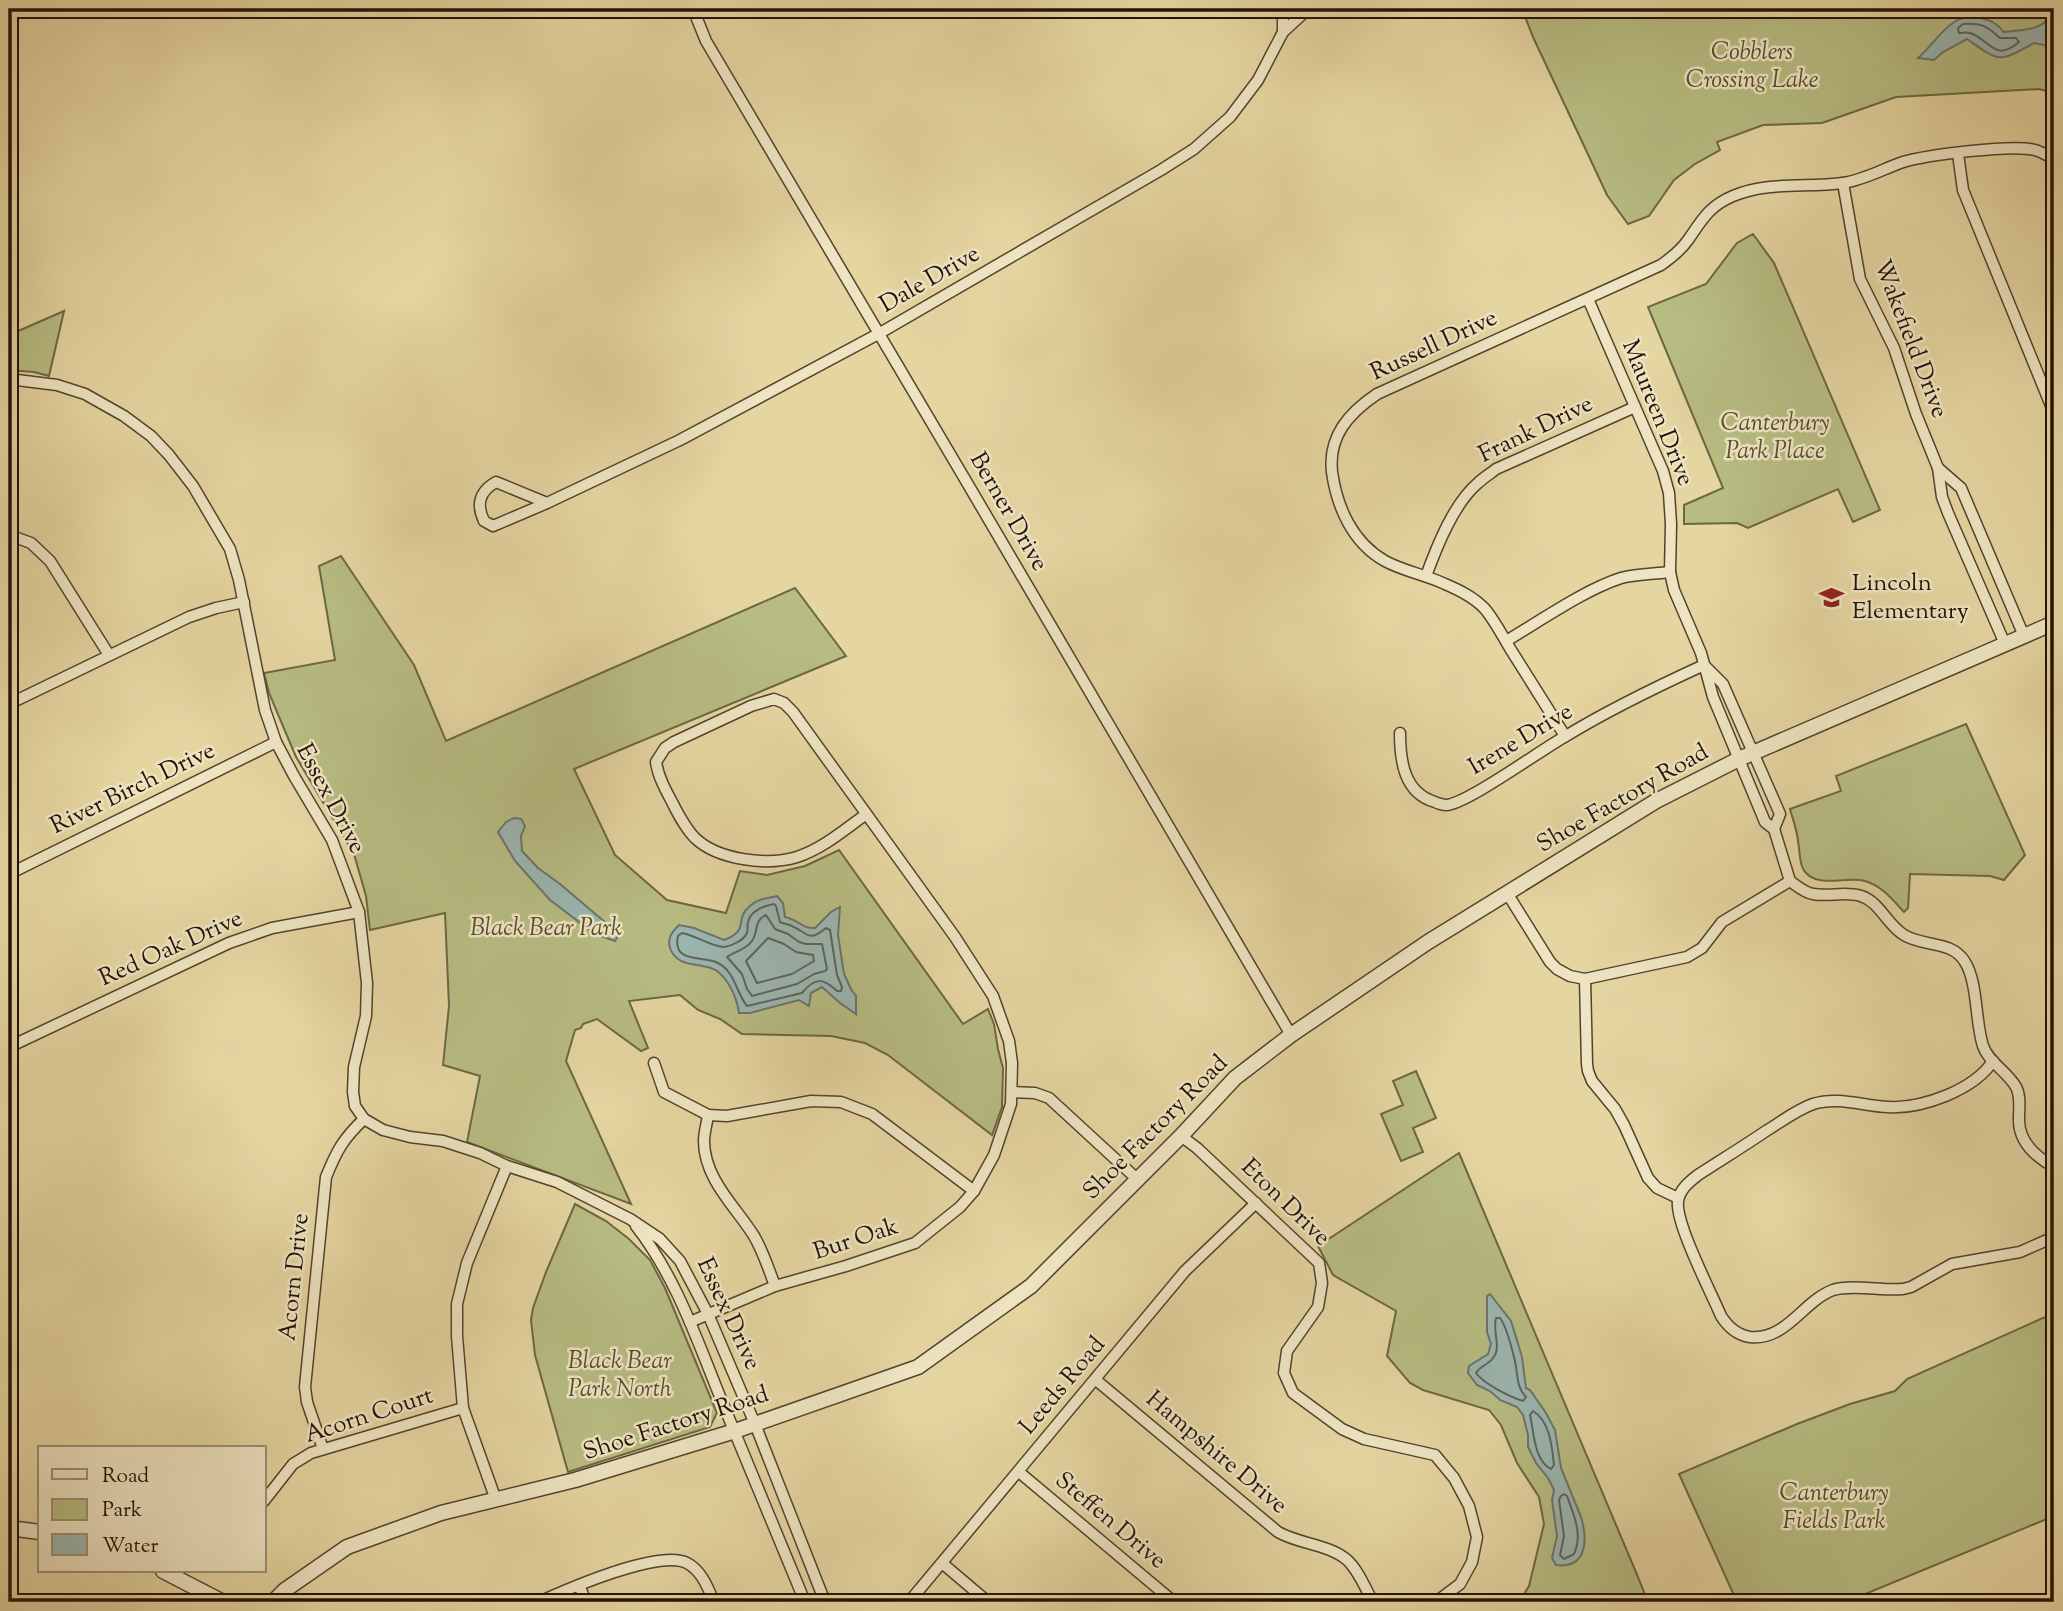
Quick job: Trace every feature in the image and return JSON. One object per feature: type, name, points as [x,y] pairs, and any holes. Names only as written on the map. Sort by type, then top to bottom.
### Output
[{"type":"street","name":"Berner Drive","points":[[693,9],[706,41],[1291,1035]]},
{"type":"street","name":"Dale Drive","points":[[1283,9],[1283,32]]},
{"type":"street","name":"Dale Drive","points":[[547,503],[496,482],[487,487],[480,499],[479,510],[484,521],[493,526],[547,503],[680,440],[880,333],[1194,149],[1230,117],[1258,80],[1283,32],[1308,9]]},
{"type":"street","name":"Russell Drive","points":[[1565,736],[1485,609],[1463,591],[1386,561],[1365,547],[1350,527],[1334,486],[1332,467],[1332,448],[1344,422],[1377,394],[1661,265],[1680,249],[1704,216],[1732,197],[1769,187],[1843,183],[1924,157],[2003,148],[2034,150],[2054,159]]},
{"type":"street","points":[[1958,154],[1963,190],[2054,412]]},
{"type":"street","name":"Wakefield Drive","points":[[1843,183],[1860,279],[1894,348],[1938,468],[1948,513],[2004,643]]},
{"type":"street","name":"Maureen Drive","points":[[1588,299],[1663,471],[1670,493],[1670,572],[1674,590],[1701,653],[1713,697],[1765,821],[1774,830],[1790,881]]},
{"type":"street","name":"Essex Drive","points":[[9,379],[57,385],[85,394],[152,436],[169,455],[215,522],[230,549],[244,602],[265,710],[276,743],[332,840],[359,912],[367,982],[366,1016],[354,1067],[355,1106],[364,1119],[383,1130],[443,1141],[557,1182],[630,1219],[660,1239],[680,1261],[708,1314],[755,1424],[825,1602]]},
{"type":"street","name":"Frank Drive","points":[[1426,576],[1460,503],[1477,484],[1496,469],[1635,407]]},
{"type":"street","name":"Wakefield Drive","points":[[1938,468],[1961,488],[2024,636]]},
{"type":"street","points":[[9,535],[31,543],[50,561],[109,655]]},
{"type":"street","points":[[1506,641],[1604,585],[1622,578],[1670,572]]},
{"type":"street","points":[[9,704],[189,617],[244,602]]},
{"type":"street","name":"Shoe Factory Road","points":[[273,1602],[285,1590],[347,1547],[441,1513],[575,1480],[734,1431],[918,1367],[1031,1286],[1236,1078],[1291,1035],[1428,942],[1656,801],[1739,759],[2054,623]]},
{"type":"street","name":"Maureen Drive","points":[[1704,665],[1723,684],[1780,814],[1774,830]]},
{"type":"street","name":"Irene Drive","points":[[1400,733],[1400,758],[1410,786],[1426,800],[1445,805],[1465,799],[1633,697],[1704,665]]},
{"type":"street","name":"Bur Oak","points":[[690,1322],[775,1286],[915,1243],[960,1208],[974,1191],[994,1154],[1011,1104],[1012,1063],[1009,1041],[993,996],[955,937],[793,712],[784,703],[774,699],[751,706],[674,742],[665,748],[656,762],[669,797],[695,838],[708,847],[740,858],[770,862],[799,856],[815,849],[865,815]]},
{"type":"street","name":"River Birch Drive","points":[[9,874],[276,743]]},
{"type":"street","points":[[1507,893],[1550,962],[1563,973],[1584,979],[1687,957],[1702,948],[1722,922],[1790,881],[1812,894],[1848,894],[1866,898],[1906,937],[1949,948],[1961,956],[1972,981],[1982,1044],[1993,1062],[2007,1074],[2017,1089],[2018,1123],[2024,1142],[2039,1158],[2054,1167]]},
{"type":"street","name":"Red Oak Drive","points":[[9,1047],[229,943],[272,928],[359,912]]},
{"type":"street","points":[[1584,979],[1589,1076],[1619,1115],[1652,1185],[1678,1198]]},
{"type":"street","points":[[1993,1062],[1979,1078],[1966,1086],[1913,1106],[1887,1107],[1842,1101],[1814,1104],[1792,1115],[1698,1175],[1684,1188],[1678,1198],[1681,1221],[1721,1316],[1727,1325],[1739,1334],[1753,1338],[1775,1333],[1824,1294],[1834,1290],[1903,1289],[1952,1264],[2020,1252],[2054,1237]]},
{"type":"street","points":[[654,1063],[664,1092],[708,1115],[727,1116],[811,1101],[841,1102],[872,1114],[974,1191]]},
{"type":"street","points":[[1012,1092],[1035,1093],[1049,1098],[1137,1179]]},
{"type":"street","points":[[708,1115],[704,1141],[708,1162],[722,1192],[755,1237],[775,1286]]},
{"type":"street","name":"Acorn Drive","points":[[323,1449],[304,1387],[326,1177],[346,1136],[364,1119]]},
{"type":"street","name":"Eton Drive","points":[[1181,1136],[1319,1263],[1322,1283],[1318,1307],[1287,1351],[1284,1373],[1293,1393],[1342,1429],[1364,1439],[1434,1455],[1454,1478],[1469,1506],[1477,1537],[1472,1562],[1460,1584],[1436,1602]]},
{"type":"street","points":[[496,1500],[463,1408],[457,1304],[467,1263],[507,1166]]},
{"type":"street","name":"Leeds Road","points":[[909,1602],[1185,1271],[1256,1203]]},
{"type":"street","name":"Essex Drive","points":[[630,1219],[649,1242],[667,1272],[690,1322],[805,1602]]},
{"type":"street","name":"Hampshire Drive","points":[[1096,1380],[1278,1532],[1290,1539],[1335,1552],[1348,1560],[1373,1602]]},
{"type":"street","name":"Acorn Court","points":[[266,1498],[293,1464],[311,1453],[463,1408]]},
{"type":"street","name":"Steffen Drive","points":[[1019,1472],[1174,1602]]},
{"type":"street","points":[[9,1528],[38,1532]]},
{"type":"street","points":[[539,1602],[663,1559],[685,1562],[700,1573],[714,1602]]},
{"type":"street","points":[[942,1563],[988,1602]]},
{"type":"street","points":[[165,1572],[223,1602]]},
{"type":"street","points":[[579,1586],[586,1602]]},
{"type":"green space","name":"Cobblers Crossing Lake","points":[[1522,9],[2054,9],[2054,93],[2039,89],[1896,97],[1822,123],[1763,125],[1717,142],[1720,150],[1674,180],[1649,216],[1628,224],[1607,195]]},
{"type":"green space","name":"Canterbury Park Place","points":[[1753,234],[1774,263],[1880,510],[1853,522],[1838,489],[1748,528],[1737,523],[1684,524],[1684,505],[1723,488],[1648,307],[1706,284],[1737,243]]},
{"type":"green space","points":[[64,311],[49,376],[9,370],[9,335]]},
{"type":"green space","name":"Black Bear Park","points":[[341,556],[414,665],[446,741],[795,588],[846,656],[574,769],[615,855],[667,900],[726,913],[740,871],[767,875],[805,866],[839,850],[963,1024],[988,1009],[994,1024],[1003,1068],[1002,1107],[992,1135],[888,1055],[865,1043],[831,1036],[742,1034],[720,1019],[698,1010],[680,995],[629,1001],[648,1048],[641,1051],[597,1019],[575,1030],[566,1061],[631,1204],[467,1142],[480,1076],[443,1065],[449,1006],[445,913],[370,930],[366,896],[354,854],[296,757],[269,693],[264,673],[335,660],[319,566]]},
{"type":"green space","points":[[1966,724],[2025,855],[2004,880],[1990,876],[1910,874],[1908,908],[1904,912],[1871,883],[1858,880],[1819,880],[1806,873],[1801,862],[1790,809],[1841,791],[1836,776]]},
{"type":"green space","points":[[1416,1071],[1436,1118],[1413,1128],[1423,1152],[1401,1161],[1381,1114],[1403,1105],[1393,1081]]},
{"type":"green space","points":[[1459,1153],[1648,1602],[1519,1602],[1529,1586],[1544,1524],[1539,1497],[1517,1463],[1501,1425],[1489,1410],[1423,1390],[1410,1383],[1387,1356],[1396,1311],[1333,1275],[1318,1246]]},
{"type":"green space","name":"Black Bear Park North","points":[[575,1204],[606,1221],[650,1260],[665,1288],[717,1413],[710,1427],[568,1472],[535,1355],[531,1320],[546,1272]]},
{"type":"green space","name":"Canterbury Fields Park","points":[[2054,1313],[2054,1516],[1846,1602],[1737,1602],[1679,1474],[1797,1424],[1895,1391],[1907,1379]]},
{"type":"water","points":[[2054,9],[2054,47],[2034,43],[2006,57],[1999,57],[1967,39],[1934,60],[1918,58],[1945,29],[1961,19],[1985,19],[2004,32],[2040,26]]},
{"type":"water","points":[[514,818],[521,819],[525,826],[521,836],[522,851],[538,868],[619,934],[615,941],[595,934],[550,900],[515,861],[498,832],[506,822]]},
{"type":"water","points":[[777,896],[783,903],[785,917],[811,928],[815,928],[840,907],[838,935],[844,974],[856,996],[856,1014],[822,987],[811,993],[809,1006],[799,1000],[750,1013],[739,1013],[732,990],[717,971],[684,962],[674,955],[670,948],[671,935],[679,925],[724,940],[740,929],[745,911],[753,904]]},
{"type":"water","points":[[1490,1294],[1511,1321],[1522,1357],[1526,1388],[1546,1413],[1555,1430],[1561,1468],[1581,1517],[1583,1551],[1579,1558],[1566,1565],[1556,1565],[1552,1558],[1557,1536],[1552,1500],[1554,1490],[1528,1447],[1523,1415],[1517,1407],[1477,1385],[1468,1373],[1469,1366],[1488,1354],[1491,1344],[1487,1332],[1487,1296]]},
{"type":"place","name":"Lincoln Elementary","points":[[1832,598]]}]
